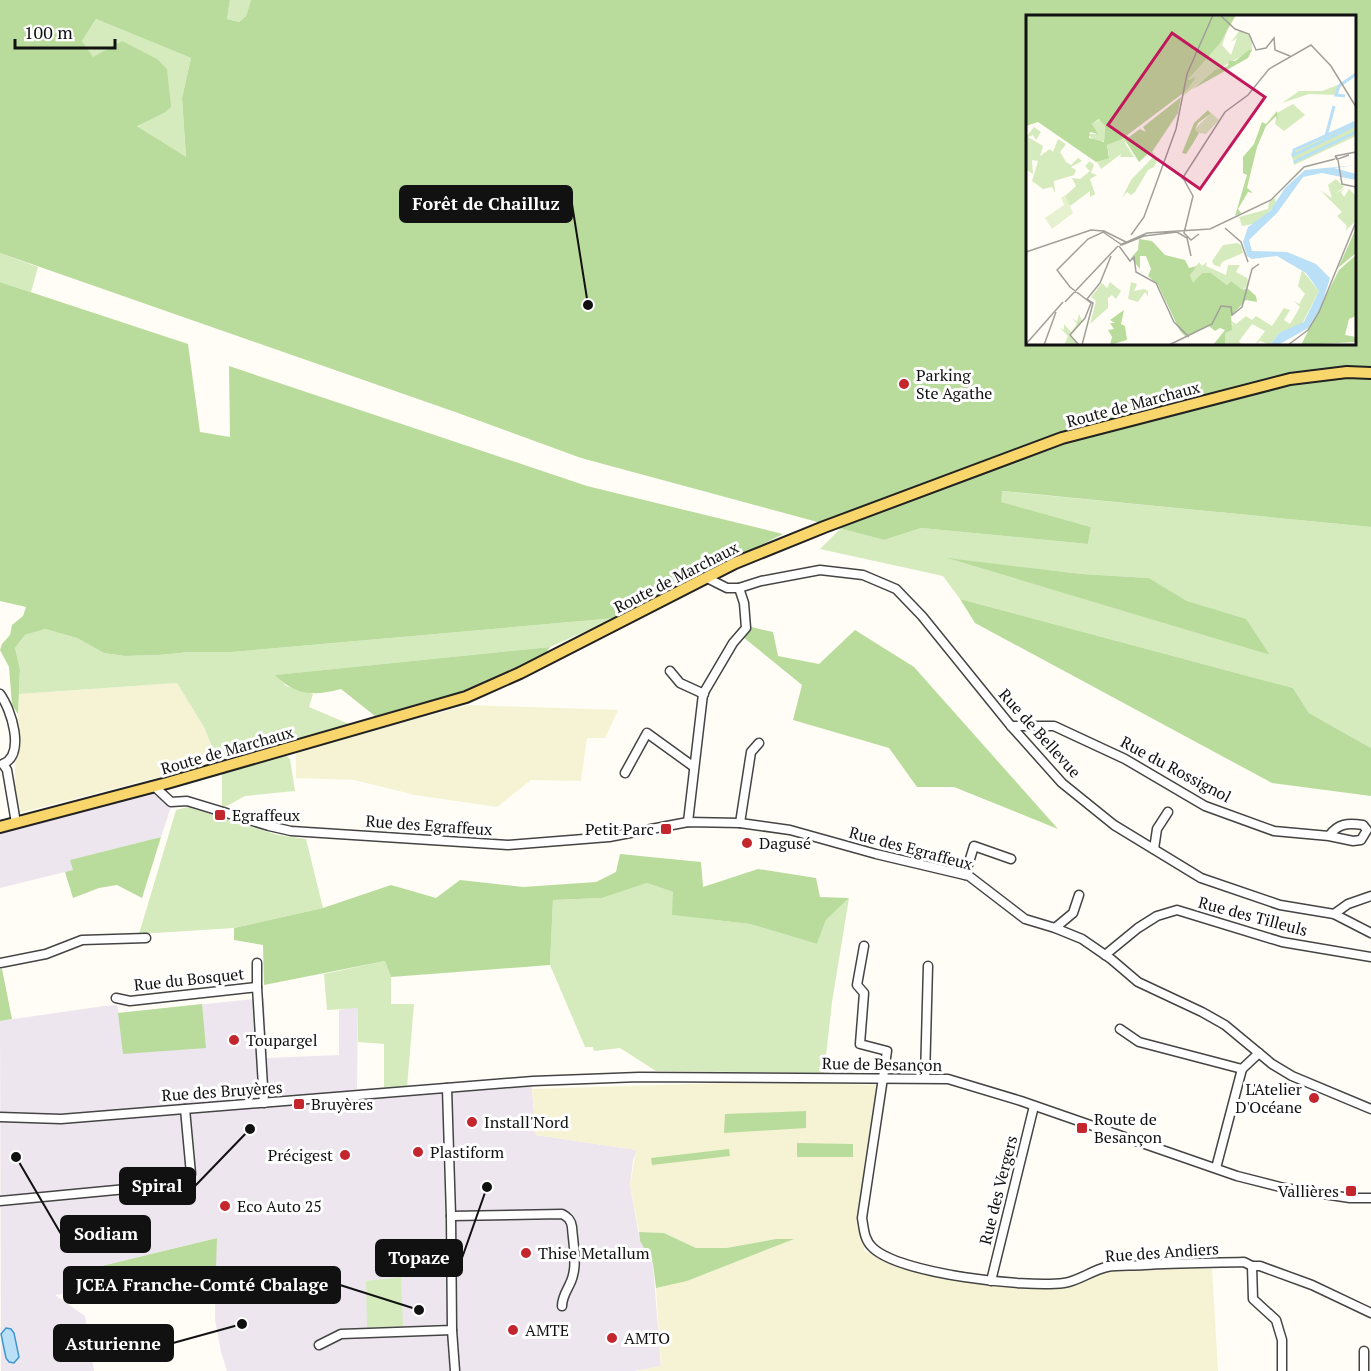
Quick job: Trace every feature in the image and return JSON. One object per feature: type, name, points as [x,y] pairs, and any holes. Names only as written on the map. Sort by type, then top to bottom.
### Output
[{"type":"main road","name":"Route de Marchaux","points":[[0,827],[155,787],[466,697],[520,673],[735,563],[824,527],[1062,438],[1290,379],[1347,372],[1371,373]]},
{"type":"street","name":"Rue de Bellevue","points":[[739,588],[761,581],[820,570],[863,575],[896,589],[922,616],[1011,726],[1062,783],[1114,825],[1201,878],[1280,905],[1334,914],[1371,933]]},
{"type":"street","points":[[688,822],[704,694],[733,643],[746,628],[744,603],[739,588],[727,588],[707,578]]},
{"type":"street","points":[[670,671],[680,683],[704,694]]},
{"type":"street","points":[[0,694],[9,710],[14,733],[12,756],[9,761],[1,764],[7,770],[16,823]]},
{"type":"street","name":"Rue du Rossignol","points":[[1011,726],[1054,726],[1125,759],[1205,806],[1274,831],[1329,836]]},
{"type":"street","points":[[625,773],[647,733],[694,767]]},
{"type":"street","points":[[740,822],[751,752],[759,742]]},
{"type":"street","points":[[155,787],[166,799],[174,801],[167,783]]},
{"type":"street","name":"Rue des Egraffeux","points":[[174,801],[187,801],[291,831],[473,844],[508,845],[609,837],[688,822],[740,822],[790,830],[876,854],[969,876],[1025,919],[1082,939],[1106,955],[1138,982],[1225,1025],[1292,1076],[1371,1109]]},
{"type":"street","points":[[1154,849],[1157,829],[1168,812]]},
{"type":"street","points":[[965,875],[974,846],[1011,859]]},
{"type":"street","points":[[1055,928],[1073,913],[1079,895]]},
{"type":"street","points":[[1334,914],[1348,904],[1371,896]]},
{"type":"street","name":"Rue des Tilleuls","points":[[1106,955],[1138,928],[1157,916],[1177,910],[1282,942],[1371,957]]},
{"type":"street","points":[[0,963],[45,954],[82,940],[146,938]]},
{"type":"street","name":"Rue des Andiers","points":[[864,946],[857,985],[864,993],[860,1044],[887,1051],[862,1218],[864,1234],[870,1245],[878,1252],[899,1261],[948,1274],[1030,1285],[1066,1283],[1106,1267],[1244,1262],[1312,1285],[1371,1313]]},
{"type":"street","points":[[257,963],[257,987]]},
{"type":"street","points":[[925,1078],[928,966]]},
{"type":"street","name":"Rue du Bosquet","points":[[116,998],[130,1001],[257,987],[264,1103]]},
{"type":"street","points":[[1120,1029],[1139,1042],[1242,1069]]},
{"type":"street","points":[[1216,1168],[1242,1069],[1259,1053]]},
{"type":"street","name":"Rue de Besançon","points":[[447,1088],[533,1081],[639,1077],[925,1078],[960,1081],[1216,1168],[1284,1188],[1350,1198],[1371,1198]]},
{"type":"street","points":[[447,1088],[451,1216],[449,1330],[455,1371]]},
{"type":"street","name":"Rue des Bruyères","points":[[0,1117],[60,1119],[447,1088]]},
{"type":"street","name":"Rue des Vergers","points":[[991,1281],[1034,1106]]},
{"type":"street","points":[[0,1201],[179,1184],[186,1181],[190,1174],[185,1109]]},
{"type":"street","points":[[451,1216],[562,1214],[567,1217],[572,1227],[574,1272],[562,1299],[562,1306]]},
{"type":"street","points":[[1252,1266],[1253,1299],[1276,1320],[1282,1340],[1282,1371]]},
{"type":"street","points":[[319,1345],[341,1334],[449,1330]]},
{"type":"street","points":[[1364,1352],[1364,1371]]},
{"type":"shaded area","points":[[177,683],[204,727],[218,762],[19,813],[14,793],[19,694]]},
{"type":"shaded area","points":[[468,705],[618,710],[605,738],[587,738],[581,781],[531,780],[497,807],[415,795],[354,780],[296,778],[296,752]]},
{"type":"shaded area","points":[[152,792],[171,807],[161,837],[71,860],[73,870],[0,888],[0,833]]},
{"type":"shaded area","points":[[264,998],[267,1058],[339,1055],[339,1010],[358,1007],[357,1089],[531,1078],[536,1135],[637,1150],[633,1160],[630,1185],[640,1241],[653,1263],[661,1367],[634,1371],[227,1371],[215,1320],[216,1238],[77,1272],[80,1292],[55,1295],[85,1316],[94,1371],[1,1371],[0,1021],[104,1006],[117,1005],[119,1013]]},
{"type":"shaded area","points":[[755,1082],[888,1085],[866,1221],[864,1251],[993,1284],[1065,1280],[1105,1266],[1212,1269],[1218,1371],[634,1371],[661,1366],[656,1288],[687,1281],[792,1239],[776,1239],[726,1248],[696,1248],[664,1233],[639,1232],[630,1185],[636,1150],[536,1135],[532,1089]]},
{"type":"green space","points":[[0,0],[230,0],[227,19],[239,22],[246,16],[251,0],[1371,0],[1371,527],[1002,491],[1001,502],[1091,527],[1088,544],[921,528],[884,540],[581,458],[0,253]],"holes":[[[96,19],[191,58],[182,98],[186,157],[137,126],[164,113],[171,107],[167,69],[157,59],[122,41],[93,57],[82,41]]]},
{"type":"green space","points":[[230,0],[251,0],[246,16],[239,22],[227,19]]},
{"type":"green space","points":[[96,19],[191,58],[182,98],[186,158],[136,125],[164,113],[93,58],[82,41]]},
{"type":"green space","points":[[0,253],[38,267],[31,292],[0,282]]},
{"type":"green space","points":[[0,282],[188,344],[200,432],[230,437],[229,366],[587,486],[783,534],[616,618],[232,652],[125,656],[104,653],[77,638],[45,629],[25,635],[15,648],[20,669],[18,714],[12,705],[9,667],[0,650],[10,635],[12,625],[23,616],[26,607],[0,601]]},
{"type":"green space","points":[[1001,491],[1371,527],[1371,748],[1309,713],[1293,688],[960,599],[943,576],[820,549],[841,528],[884,540],[921,528],[1088,544],[1091,527],[1000,502]],"holes":[[[951,559],[1082,574],[1149,578],[1187,601],[1246,620],[1270,655]]]},
{"type":"green space","points":[[947,558],[1082,574],[1149,578],[1187,601],[1246,619],[1270,655]]},
{"type":"green space","points":[[960,599],[1293,688],[1309,713],[1371,748],[1371,796],[1272,783],[975,623]]},
{"type":"green space","points":[[616,618],[550,647],[276,675],[286,686],[313,694],[309,707],[349,724],[218,762],[204,727],[177,683],[19,694],[20,669],[15,648],[25,635],[45,629],[77,638],[104,653],[125,656],[232,652]]},
{"type":"green space","points":[[751,627],[773,632],[778,656],[819,664],[855,630],[914,667],[1058,829],[954,787],[917,787],[889,748],[793,720],[802,685],[743,637]]},
{"type":"green space","points":[[550,647],[544,655],[460,692],[375,716],[341,689],[323,693],[298,691],[275,675]]},
{"type":"green space","points":[[284,754],[290,759],[295,791],[245,796],[225,807],[222,806],[222,772]]},
{"type":"green space","points":[[188,807],[278,835],[306,839],[323,908],[234,928],[139,934],[176,810]]},
{"type":"green space","points":[[161,837],[142,898],[117,885],[99,888],[73,898],[65,872],[73,870],[70,860]]},
{"type":"green space","points":[[620,854],[701,862],[703,887],[758,869],[816,878],[820,897],[849,898],[826,920],[817,944],[750,924],[672,915],[673,892],[647,883],[602,898],[553,900],[550,965],[391,977],[385,961],[264,985],[263,945],[234,940],[234,928],[323,908],[391,885],[436,898],[460,880],[523,887],[596,882],[616,872]]},
{"type":"green space","points":[[647,883],[673,892],[673,915],[750,924],[817,944],[826,920],[849,898],[832,1002],[824,1073],[656,1071],[620,1048],[594,1051],[593,1047],[585,1047],[550,965],[553,900],[602,898]]},
{"type":"green space","points":[[385,961],[391,977],[391,1004],[414,1004],[407,1087],[384,1088],[384,1044],[358,1042],[358,1008],[327,1010],[324,974]]},
{"type":"green space","points":[[0,969],[2,969],[12,1019],[0,1021]]},
{"type":"green space","points":[[202,1004],[206,1048],[123,1054],[118,1013]]},
{"type":"green space","points":[[806,1111],[806,1128],[724,1133],[725,1114]]},
{"type":"green space","points":[[797,1143],[853,1144],[853,1157],[797,1157]]},
{"type":"green space","points":[[729,1149],[730,1156],[652,1165],[651,1158]]},
{"type":"green space","points":[[639,1232],[664,1233],[696,1248],[726,1248],[776,1239],[794,1239],[687,1281],[656,1288],[653,1263],[640,1241]]},
{"type":"green space","points":[[217,1238],[216,1269],[160,1269],[80,1292],[77,1272]]},
{"type":"green space","points":[[401,1277],[403,1326],[367,1328],[366,1281]]},
{"type":"water","points":[[6,1328],[11,1329],[14,1333],[19,1357],[14,1363],[9,1362],[6,1358],[1,1334]]},
{"type":"place","name":"Forêt de Chailluz","points":[[588,305]]},
{"type":"place","name":"Parking Ste Agathe","points":[[904,384]]},
{"type":"place","name":"Egraffeux","points":[[220,815]]},
{"type":"place","name":"Petit Parc","points":[[666,829]]},
{"type":"place","name":"Dagusé","points":[[747,843]]},
{"type":"place","name":"Toupargel","points":[[234,1040]]},
{"type":"place","name":"L'Atelier D'Océane","points":[[1314,1098]]},
{"type":"place","name":"Bruyères","points":[[299,1104]]},
{"type":"place","name":"Install'Nord","points":[[472,1122]]},
{"type":"place","name":"Route de Besançon","points":[[1082,1128]]},
{"type":"place","name":"Spiral","points":[[250,1129]]},
{"type":"place","name":"Plastiform","points":[[418,1152]]},
{"type":"place","name":"Précigest","points":[[345,1155]]},
{"type":"place","name":"Sodiam","points":[[16,1157]]},
{"type":"place","name":"Topaze","points":[[487,1187]]},
{"type":"place","name":"Vallières","points":[[1351,1191]]},
{"type":"place","name":"Eco Auto 25","points":[[225,1206]]},
{"type":"place","name":"Thise Metallum","points":[[526,1253]]},
{"type":"place","name":"JCEA Franche-Comté Cbalage","points":[[419,1310]]},
{"type":"place","name":"Asturienne","points":[[242,1324]]},
{"type":"place","name":"AMTE","points":[[513,1330]]},
{"type":"place","name":"AMTO","points":[[612,1338]]}]
